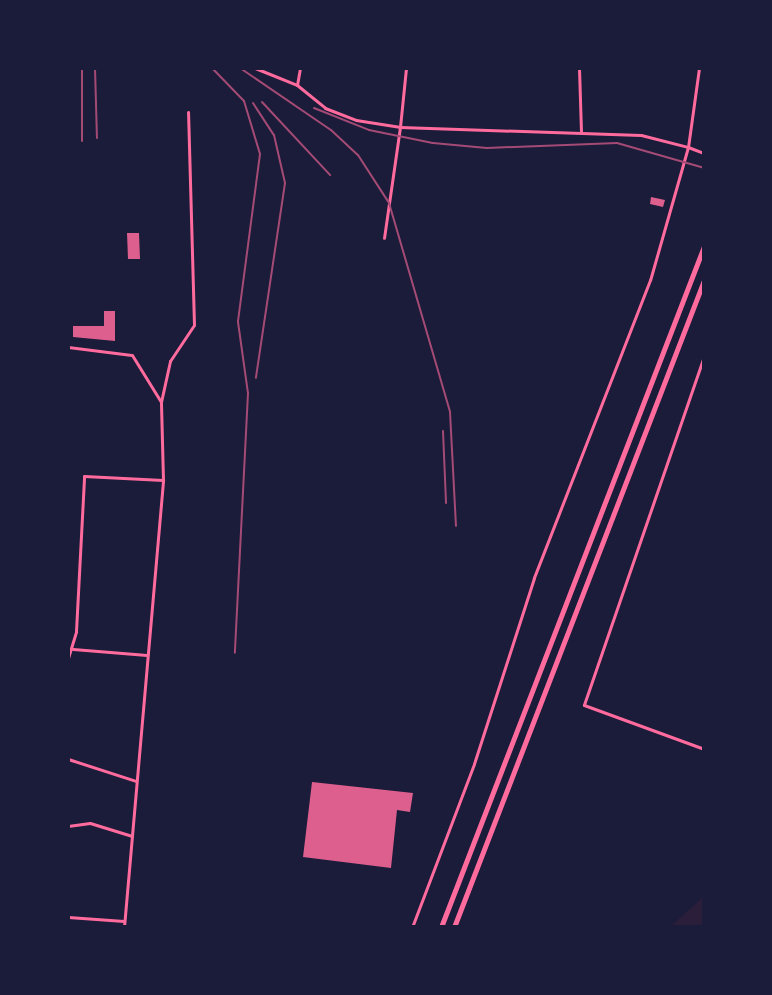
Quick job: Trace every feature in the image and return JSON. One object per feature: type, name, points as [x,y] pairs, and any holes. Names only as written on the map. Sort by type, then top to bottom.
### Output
[{"type":"highway","points":[[441,927],[704,246]]},
{"type":"highway","points":[[454,927],[704,280]]},
{"type":"street","points":[[255,68],[297,85],[308,98],[346,116],[400,127],[656,137],[704,153]]},
{"type":"street","points":[[297,85],[300,68]]},
{"type":"street","points":[[384,238],[406,68]]},
{"type":"street","points":[[579,68],[581,132]]},
{"type":"street","points":[[412,927],[474,764],[529,591],[650,280],[688,147],[699,68]]},
{"type":"street","points":[[124,927],[163,480],[161,402],[170,361],[194,325],[188,112]]},
{"type":"street","points":[[68,347],[132,355],[161,402]]},
{"type":"street","points":[[704,356],[584,705],[704,749]]},
{"type":"street","points":[[68,658],[73,649],[83,478],[163,480]]},
{"type":"street","points":[[73,649],[147,655]]},
{"type":"street","points":[[68,759],[136,781]]},
{"type":"street","points":[[68,826],[90,823],[132,836]]},
{"type":"street","points":[[68,917],[124,921]]},
{"type":"shaded area","points":[[704,896],[704,927],[670,927]]},
{"type":"building","points":[[651,197],[665,200],[663,207],[650,204]]},
{"type":"building","points":[[127,233],[139,233],[140,259],[128,259]]},
{"type":"building","points":[[104,311],[115,311],[115,341],[73,337],[73,326],[104,326]]},
{"type":"building","points":[[312,782],[413,793],[410,812],[397,810],[391,868],[303,857]]},
{"type":"railway","points":[[82,68],[82,141]]},
{"type":"railway","points":[[95,68],[97,138]]},
{"type":"railway","points":[[212,68],[244,101],[260,154],[238,322],[248,393],[235,653]]},
{"type":"railway","points":[[240,68],[331,130],[358,155],[389,203],[450,412],[456,526]]},
{"type":"railway","points":[[262,102],[330,175]]},
{"type":"railway","points":[[253,103],[274,135],[285,183],[256,378]]},
{"type":"railway","points":[[314,108],[369,130],[433,143],[487,148],[617,143],[704,168]]},
{"type":"railway","points":[[443,431],[446,503]]}]
